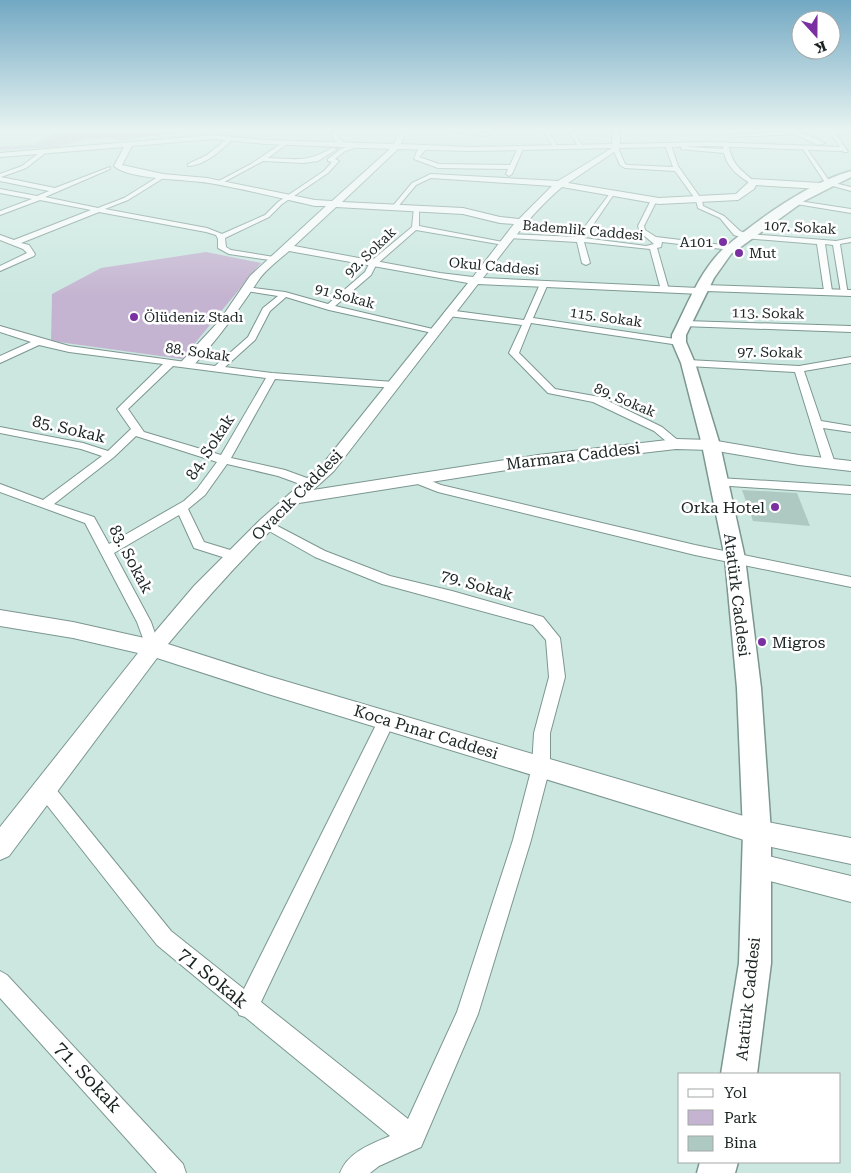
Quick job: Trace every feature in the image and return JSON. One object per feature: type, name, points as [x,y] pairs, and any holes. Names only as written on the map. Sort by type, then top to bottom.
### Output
[{"type":"main road","points":[[236,186],[316,203],[463,211],[500,220],[521,222]]},
{"type":"main road","name":"Ovacık Caddesi","points":[[0,847],[153,648],[202,591],[266,524],[328,468],[507,239],[542,199],[558,186]]},
{"type":"main road","points":[[569,186],[654,200],[699,200],[738,197],[751,186]]},
{"type":"main road","points":[[682,333],[702,289],[719,260],[739,242],[792,202],[823,186]]},
{"type":"main road","name":"Okul Caddesi","points":[[287,248],[474,280],[543,286],[850,293]]},
{"type":"main road","name":"Atatürk Caddesi","points":[[682,333],[688,363],[711,445],[735,558],[749,688],[756,832],[755,964],[739,1073]]},
{"type":"main road","points":[[756,866],[851,890]]},
{"type":"street","points":[[38,186],[56,190]]},
{"type":"street","points":[[0,213],[66,186]]},
{"type":"street","points":[[16,242],[138,194],[149,186]]},
{"type":"street","points":[[221,237],[267,216],[306,186]]},
{"type":"street","points":[[187,364],[207,343],[249,288],[254,278],[354,186]]},
{"type":"street","points":[[394,208],[413,186]]},
{"type":"street","points":[[689,186],[699,200],[700,207],[722,217],[737,234],[739,242]]},
{"type":"street","points":[[829,186],[851,189]]},
{"type":"street","points":[[0,191],[40,197],[97,210],[206,230],[219,234],[222,248],[229,252],[274,259]]},
{"type":"street","points":[[586,263],[584,250],[578,239],[610,194]]},
{"type":"street","name":"Bademlik Caddesi","points":[[415,228],[507,239],[578,239],[646,248],[654,243],[642,231],[641,226],[654,200]]},
{"type":"street","points":[[792,202],[851,212]]},
{"type":"street","name":"92. Sokak","points":[[329,307],[368,273],[373,264],[415,228],[416,209]]},
{"type":"street","points":[[0,237],[26,247],[32,254],[0,269]]},
{"type":"street","name":"107. Sokak","points":[[654,243],[836,243],[851,240]]},
{"type":"street","points":[[821,242],[828,291]]},
{"type":"street","points":[[654,243],[665,290]]},
{"type":"street","points":[[836,243],[840,266],[850,293]]},
{"type":"street","points":[[824,264],[851,267]]},
{"type":"street","points":[[528,322],[543,286]]},
{"type":"street","name":"91 Sokak","points":[[249,288],[285,294],[329,307],[434,332]]},
{"type":"street","points":[[218,368],[252,338],[266,310],[285,294]]},
{"type":"street","name":"115. Sokak","points":[[448,313],[528,322],[682,333]]},
{"type":"street","name":"89. Sokak","points":[[528,322],[514,353],[552,391],[596,400],[658,429],[676,444]]},
{"type":"street","name":"88. Sokak","points":[[0,329],[38,342],[69,349],[272,376],[394,385]]},
{"type":"street","name":"113. Sokak","points":[[682,333],[851,329]]},
{"type":"street","points":[[0,360],[38,342]]},
{"type":"street","name":"97. Sokak","points":[[688,363],[799,369],[851,360]]},
{"type":"street","points":[[171,362],[122,409],[140,434],[224,460],[281,473],[311,484]]},
{"type":"street","points":[[799,369],[829,463]]},
{"type":"street","name":"84. Sokak","points":[[108,550],[123,543],[181,507],[201,492],[224,460],[272,376]]},
{"type":"street","points":[[818,424],[851,429]]},
{"type":"street","name":"85. Sokak","points":[[0,430],[83,446],[110,455]]},
{"type":"street","points":[[110,455],[138,430]]},
{"type":"street","name":"Marmara Caddesi","points":[[297,498],[414,478],[557,457],[676,444],[711,445],[799,460],[851,466]]},
{"type":"street","name":"85. Sokak","points":[[44,505],[110,455]]},
{"type":"street","points":[[414,478],[438,488],[735,558],[851,582]]},
{"type":"street","points":[[719,482],[851,490]]},
{"type":"street","name":"83. Sokak","points":[[0,488],[90,520],[108,550],[144,622],[153,648]]},
{"type":"street","points":[[181,507],[199,545],[236,556]]},
{"type":"street","name":"79. Sokak","points":[[266,524],[320,554],[387,580],[452,596],[538,621],[553,638],[556,677],[542,733],[541,767],[522,840],[467,1014],[412,1138]]},
{"type":"street","name":"Koca Pınar Caddesi","points":[[0,618],[74,630],[153,648],[268,685],[756,832],[851,851]]},
{"type":"street","points":[[247,1006],[387,720]]},
{"type":"street","name":"71 Sokak","points":[[45,789],[164,938],[412,1138]]},
{"type":"street","name":"71. Sokak","points":[[0,982],[174,1173]]},
{"type":"street","points":[[352,1173],[370,1157],[412,1138]]},
{"type":"green space","name":"Ölüdeniz Stadı","points":[[206,252],[261,263],[182,359],[51,341],[52,294],[101,268]]},
{"type":"building","name":"Orka Hotel","points":[[742,490],[797,493],[810,526],[753,521]]},
{"type":"place","name":"A101","points":[[723,242]]},
{"type":"place","name":"Mut","points":[[739,253]]},
{"type":"place","name":"Ölüdeniz Stadı","points":[[134,317]]},
{"type":"place","name":"Orka Hotel","points":[[775,507]]},
{"type":"place","name":"Migros","points":[[762,642]]}]
